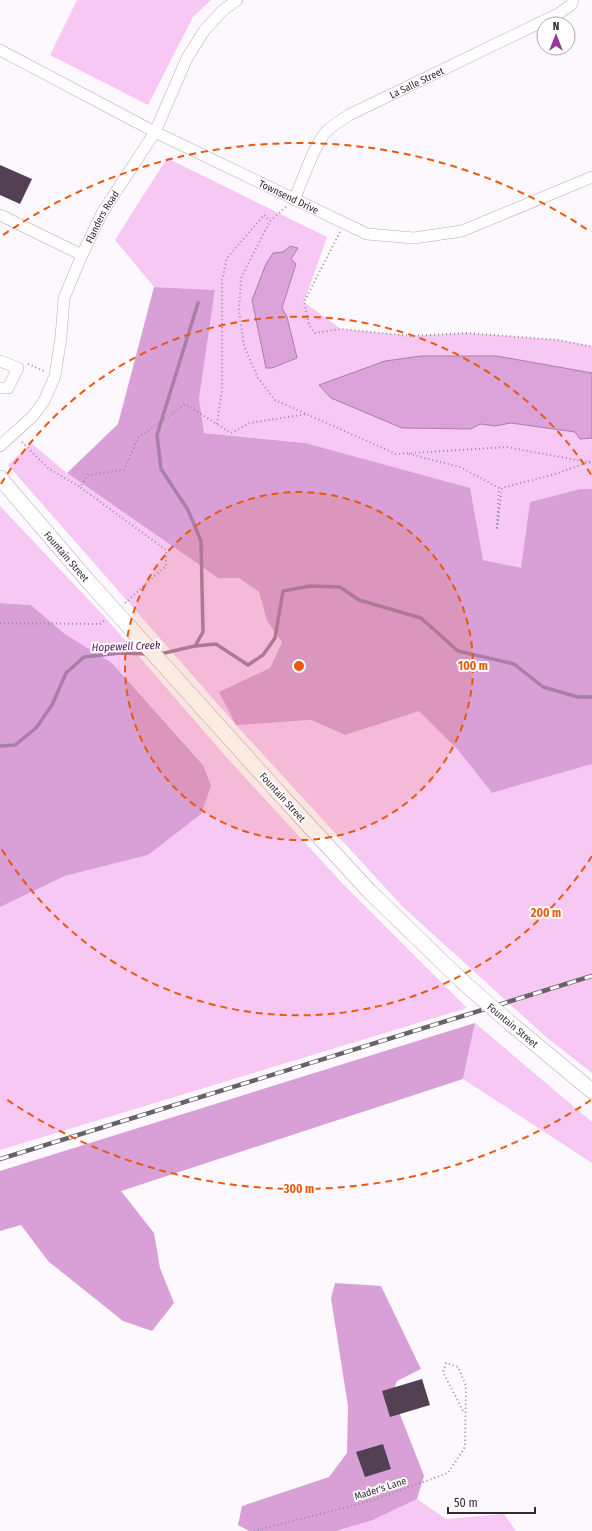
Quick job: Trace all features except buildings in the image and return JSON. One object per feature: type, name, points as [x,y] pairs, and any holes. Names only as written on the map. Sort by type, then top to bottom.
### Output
[{"type":"main road","name":"Fountain Street","points":[[0,478],[88,580],[369,891],[464,984],[592,1091]]},
{"type":"street","name":"Flanders Road","points":[[0,446],[33,416],[44,401],[55,376],[61,337],[64,298],[102,213],[155,132],[187,58],[209,26],[222,11],[237,0]]},
{"type":"street","name":"La Salle Street","points":[[294,200],[316,148],[325,133],[335,124],[349,115],[558,14],[571,5],[573,0]]},
{"type":"street","name":"Townsend Drive","points":[[0,50],[155,132],[367,234],[414,238],[462,231],[592,177]]},
{"type":"street","points":[[0,215],[82,255]]},
{"type":"street","points":[[0,360],[18,368],[8,388],[0,388]]},
{"type":"path","points":[[294,200],[270,221],[241,278],[239,311],[244,346],[258,378],[275,400],[396,454],[507,447],[592,462]]},
{"type":"path","points":[[217,424],[222,389],[222,280],[227,258],[264,215],[270,221]]},
{"type":"path","points":[[344,224],[304,302],[309,326],[315,333],[341,329],[411,336],[467,333],[559,340],[592,347]]},
{"type":"path","points":[[18,368],[27,364],[55,376]]},
{"type":"path","points":[[80,487],[88,475],[124,470],[138,438],[185,404],[231,433],[250,423],[307,414]]},
{"type":"path","points":[[13,433],[49,469],[80,487],[166,550],[166,566],[122,605]]},
{"type":"path","points":[[406,454],[460,467],[501,488],[555,474],[587,462]]},
{"type":"path","points":[[501,488],[497,528],[501,488]]},
{"type":"path","points":[[0,623],[100,624],[105,620]]},
{"type":"path","name":"Mader's Lane","points":[[254,1531],[374,1500],[448,1473],[465,1446],[464,1413],[466,1386],[458,1367],[446,1363],[443,1372],[464,1413]]},
{"type":"shaded area","points":[[77,0],[211,0],[193,17],[148,105],[50,55]]},
{"type":"shaded area","points":[[167,158],[327,237],[304,302],[341,329],[411,336],[467,333],[559,340],[592,346],[592,373],[497,356],[421,356],[402,428],[471,429],[480,424],[495,426],[511,423],[575,432],[580,439],[592,438],[592,489],[580,489],[530,502],[522,569],[483,560],[305,443],[203,433],[199,399],[215,290],[154,287],[115,240]],"holes":[[[290,246],[298,249],[291,259],[296,264],[282,308],[287,317],[266,368]]]},
{"type":"shaded area","points":[[290,246],[298,248],[291,259],[296,264],[282,308],[287,317],[297,358],[272,368],[266,368],[252,300],[266,264],[273,253],[283,252]]},
{"type":"shaded area","points":[[154,287],[215,290],[199,399],[204,433],[305,443],[470,488],[483,560],[521,568],[530,502],[580,489],[592,489],[592,764],[492,793],[458,750],[419,711],[345,735],[311,720],[236,725],[219,692],[270,668],[282,642],[267,621],[259,592],[239,578],[218,578],[67,473],[118,424]]},
{"type":"shaded area","points":[[421,356],[497,356],[592,373],[592,438],[580,439],[575,432],[511,423],[495,426],[480,424],[471,429],[402,428],[331,398],[319,385],[385,361]]},
{"type":"shaded area","points":[[31,443],[67,473],[218,578],[239,578],[259,592],[267,621],[282,642],[270,668],[220,692],[275,722],[311,720],[345,735],[419,710],[458,750],[492,793],[592,764],[592,1073],[546,1037],[402,906],[236,725],[8,465]]},
{"type":"shaded area","points":[[0,506],[104,616],[228,759],[343,884],[467,1008],[0,1150],[0,907],[65,876],[148,855],[203,765],[112,663],[65,634],[31,605],[0,603]]},
{"type":"shaded area","points":[[0,603],[31,605],[65,634],[112,663],[203,765],[211,786],[201,814],[148,855],[65,876],[0,907]]},
{"type":"shaded area","points":[[475,1023],[592,1122],[592,1163],[463,1079]]},
{"type":"shaded area","points":[[475,1023],[463,1079],[121,1191],[154,1233],[160,1268],[174,1303],[152,1331],[123,1321],[48,1261],[21,1225],[0,1231],[0,1171]]},
{"type":"shaded area","points":[[335,1283],[381,1286],[421,1369],[397,1381],[392,1394],[424,1476],[417,1499],[373,1520],[336,1531],[249,1531],[238,1525],[242,1506],[329,1477],[347,1453],[348,1406],[331,1298]]},
{"type":"shaded area","points":[[417,1499],[446,1519],[504,1514],[516,1531],[336,1531],[373,1520]]},
{"type":"waterway","points":[[195,646],[203,632],[201,541],[188,510],[161,469],[157,435],[198,303]]},
{"type":"waterway","name":"Hopewell Creek","points":[[160,654],[195,646],[216,644],[248,665],[263,655],[275,638],[283,591],[310,586],[340,587],[359,600],[421,618],[458,651],[514,664],[543,687],[578,697],[592,697]]},
{"type":"waterway","name":"Hopewell Creek","points":[[0,746],[15,745],[36,728],[52,705],[66,673],[84,657],[120,653],[148,654]]},
{"type":"railway","points":[[0,1159],[592,976]]}]
